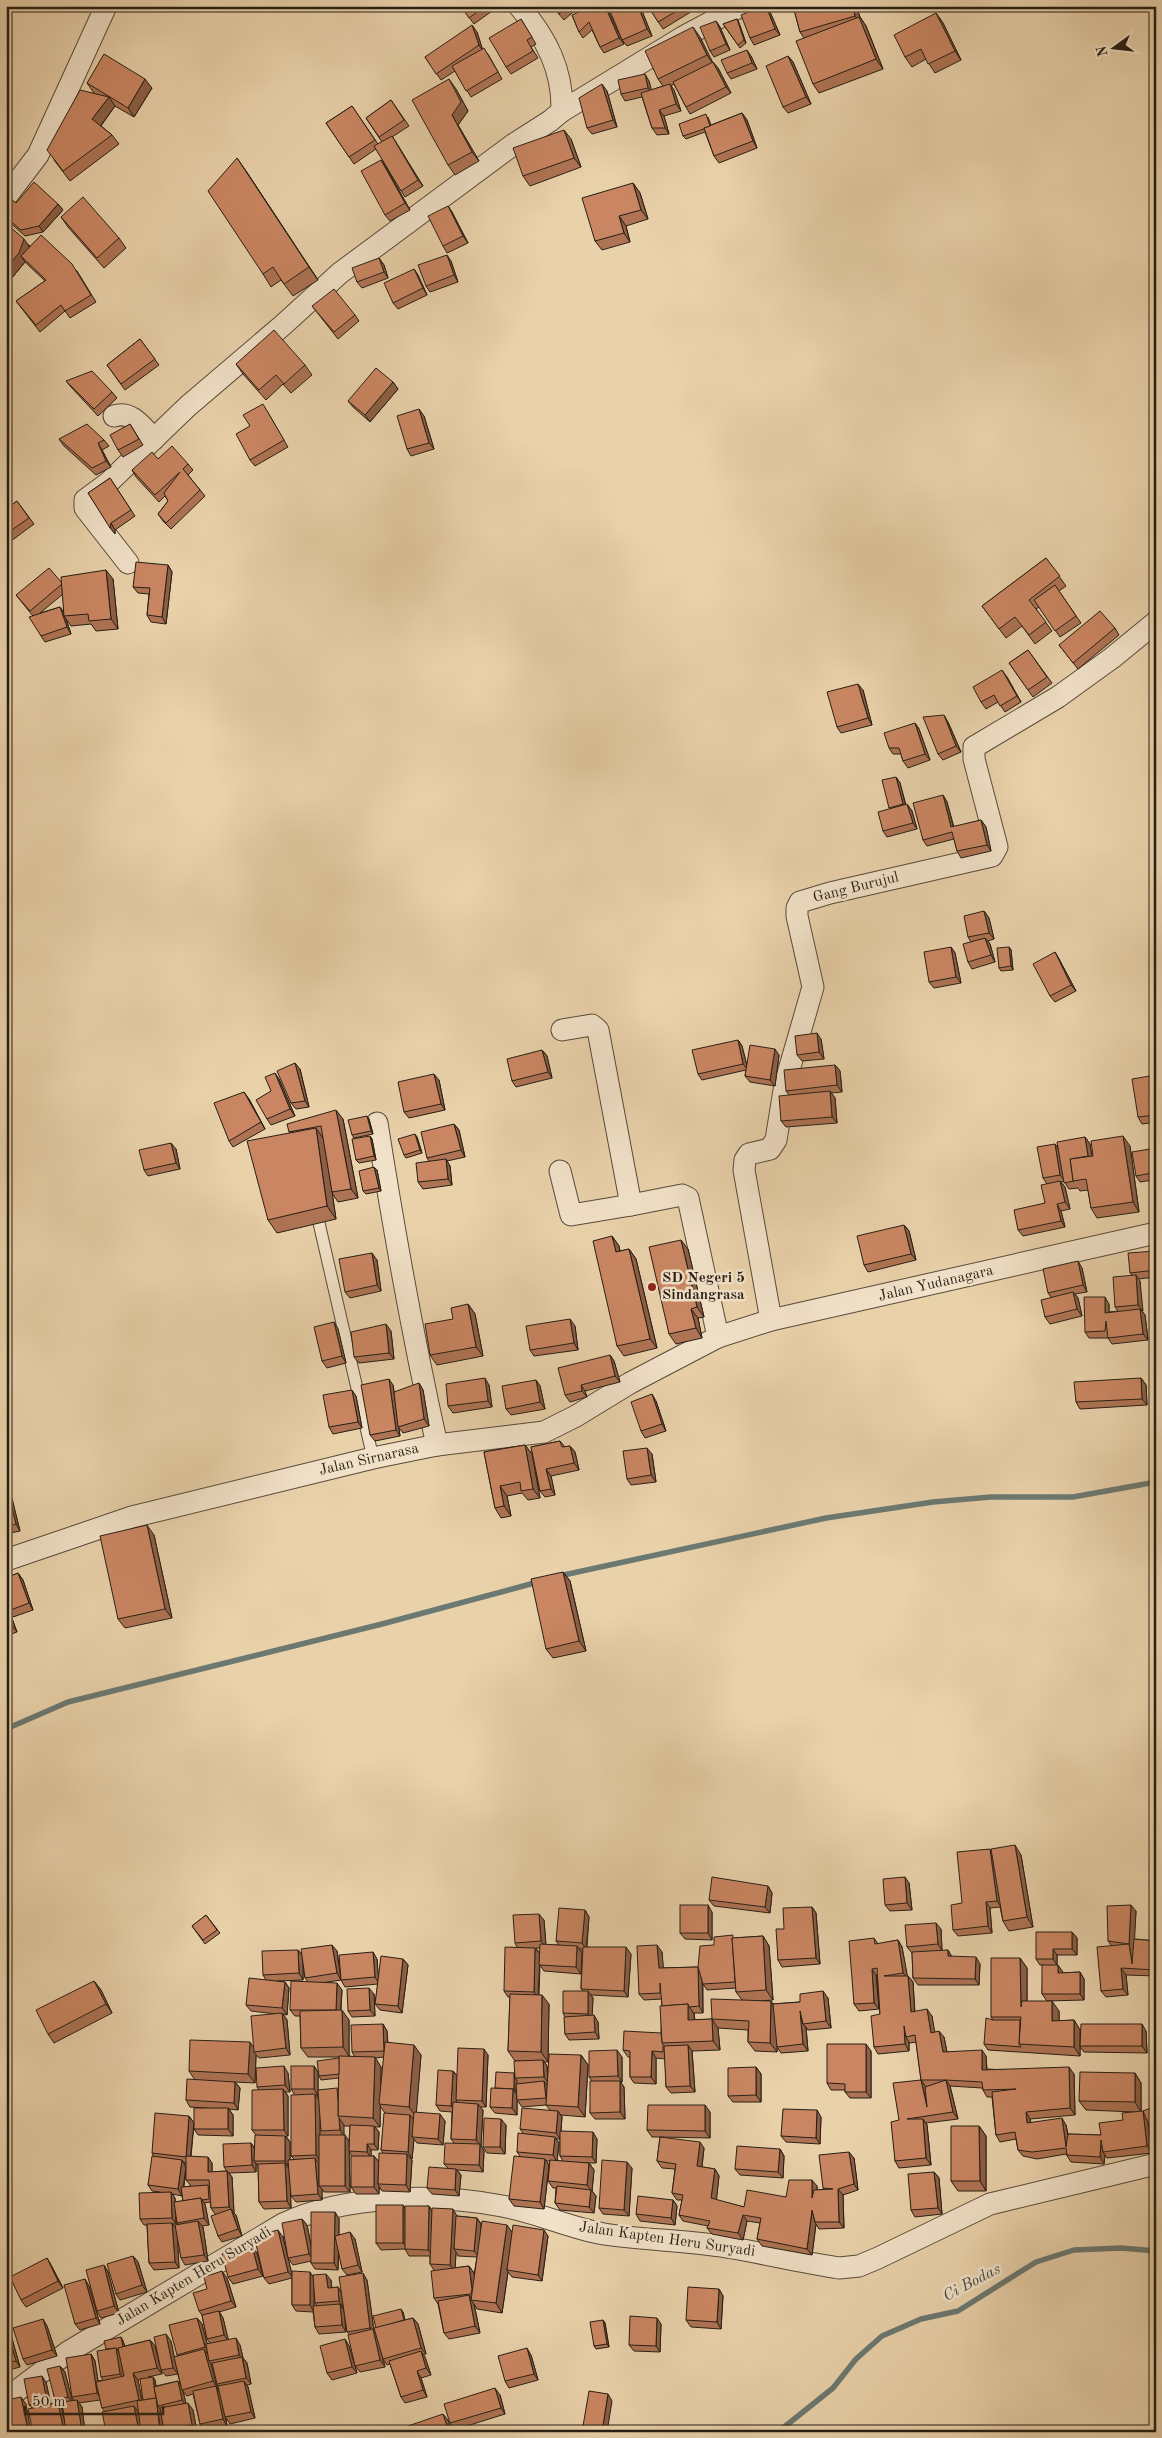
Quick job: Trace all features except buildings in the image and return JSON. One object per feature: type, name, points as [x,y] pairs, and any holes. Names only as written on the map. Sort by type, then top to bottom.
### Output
[{"type":"street","points":[[6,198],[38,155],[106,6]]},
{"type":"street","points":[[519,6],[549,48],[557,64],[562,111]]},
{"type":"street","points":[[128,563],[85,508],[85,500],[108,483],[193,401],[284,325],[340,273],[514,144],[562,111],[683,37],[741,6]]},
{"type":"street","points":[[114,416],[121,414],[133,417],[154,440]]},
{"type":"street","name":"Gang Burujul","points":[[771,1320],[744,1170],[745,1160],[749,1154],[770,1149],[776,1140],[785,1084],[813,986],[796,916],[800,902],[830,893],[992,856],[997,847],[974,759],[974,747],[1058,697],[1112,658],[1156,622]]},
{"type":"street","points":[[562,1030],[592,1025],[598,1030],[631,1205]]},
{"type":"street","points":[[377,1123],[414,1342],[437,1445]]},
{"type":"street","points":[[560,1171],[571,1215],[682,1195],[687,1197],[695,1225],[718,1337]]},
{"type":"street","name":"Jalan Yudanagara","points":[[718,1337],[771,1320],[1156,1233]]},
{"type":"street","name":"Jalan Sirnarasa","points":[[6,1560],[132,1517],[373,1458],[437,1445],[544,1432],[576,1416],[630,1383],[718,1337]]},
{"type":"street","name":"Jalan Kapten Heru Suryadi","points":[[6,2400],[68,2352],[282,2224],[338,2206],[431,2199],[502,2206],[580,2230],[720,2246],[839,2268],[858,2266],[878,2258],[990,2204],[1156,2164]]},
{"type":"lane","points":[[320,1223],[373,1458]]},
{"type":"waterway","points":[[559,1576],[826,1518],[933,1502],[991,1497],[1073,1497],[1156,1482]]},
{"type":"waterway","points":[[6,1729],[68,1702],[382,1624],[538,1582]]},
{"type":"waterway","name":"Ci Bodas","points":[[778,2432],[833,2388],[856,2359],[882,2336],[921,2319],[958,2311],[1036,2262],[1074,2250],[1121,2248],[1156,2251]]},
{"type":"place","name":"SD Negeri 5 Sindangrasa","points":[[652,1287]]}]
